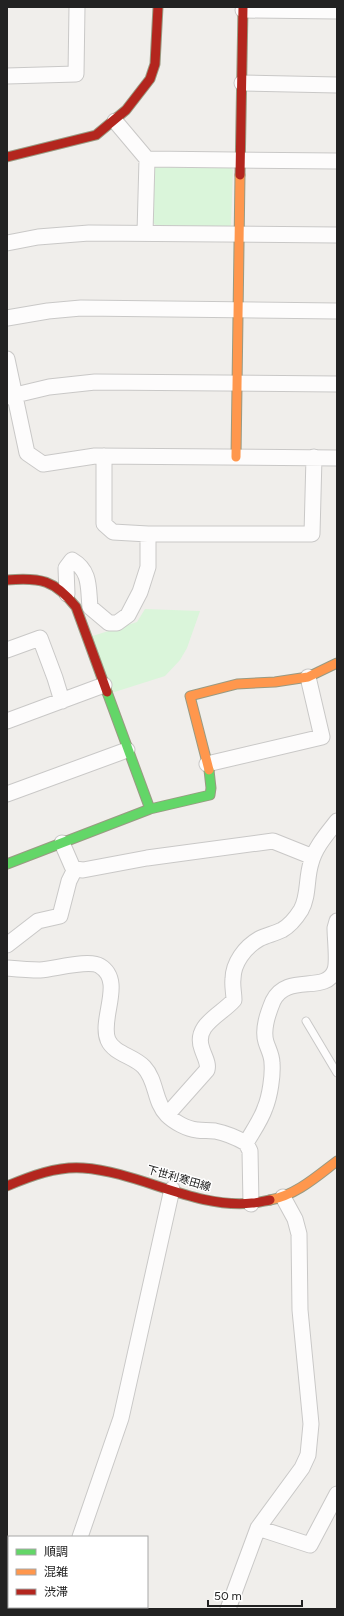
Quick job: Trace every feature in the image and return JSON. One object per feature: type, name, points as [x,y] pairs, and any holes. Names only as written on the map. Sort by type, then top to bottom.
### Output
[{"type":"street","points":[[7,76],[76,74],[77,7]]},
{"type":"street","points":[[7,157],[96,135],[126,110],[150,80],[155,64],[158,7]]},
{"type":"street","points":[[236,457],[243,8],[337,11]]},
{"type":"street","points":[[242,83],[337,85]]},
{"type":"street","points":[[115,120],[147,159],[145,233]]},
{"type":"street","points":[[147,159],[337,161]]},
{"type":"street","points":[[7,243],[38,237],[61,235],[145,233],[337,235]]},
{"type":"street","points":[[7,318],[48,310],[81,308],[337,311]]},
{"type":"street","points":[[7,359],[11,396],[27,453],[43,464],[95,456],[337,458]]},
{"type":"street","points":[[11,396],[49,387],[95,382],[337,384]]},
{"type":"street","points":[[104,456],[104,524],[113,532],[148,534],[312,534],[314,457]]},
{"type":"street","points":[[67,594],[66,568],[72,560],[80,565],[89,581],[90,607],[109,623],[118,623],[128,615],[140,592],[148,567],[148,534]]},
{"type":"street","points":[[7,580],[29,578],[44,580],[67,594],[76,607],[127,750],[150,809]]},
{"type":"street","points":[[7,650],[40,638],[62,701]]},
{"type":"street","points":[[7,864],[150,809],[210,795],[212,790],[207,764],[190,696],[237,684],[275,682],[308,677],[337,663]]},
{"type":"street","points":[[207,764],[322,737],[308,677]]},
{"type":"street","points":[[7,721],[104,685]]},
{"type":"street","points":[[7,794],[127,750]]},
{"type":"street","points":[[167,1115],[207,1070],[207,1064],[200,1045],[202,1032],[210,1021],[234,1000],[233,979],[236,964],[241,955],[260,939],[282,930],[300,911],[306,893],[313,857],[323,839],[337,821]]},
{"type":"street","points":[[62,843],[72,866],[75,869],[83,870],[147,858],[273,841],[313,857]]},
{"type":"street","points":[[7,944],[38,921],[60,916],[69,881],[75,869]]},
{"type":"street","points":[[246,1143],[265,1108],[268,1096],[272,1063],[271,1053],[266,1042],[265,1031],[270,1009],[276,996],[284,988],[326,980],[332,975],[336,965],[335,928],[337,921]]},
{"type":"street","points":[[7,968],[44,970],[92,963],[99,965],[104,969],[110,978],[111,987],[106,1030],[108,1039],[114,1048],[131,1057],[145,1068],[152,1082],[159,1104],[167,1115],[176,1122],[191,1128],[217,1132],[246,1143],[250,1151],[251,1204]]},
{"type":"street","name":"下世利寒田線","points":[[7,1186],[34,1175],[83,1168],[105,1171],[220,1202],[251,1204],[267,1202],[283,1197],[301,1187],[337,1161]]},
{"type":"street","points":[[80,1536],[120,1418],[172,1189]]},
{"type":"street","points":[[228,1609],[258,1528],[302,1468],[308,1455],[310,1441],[310,1406],[300,1310],[299,1234],[295,1219],[283,1197]]},
{"type":"street","points":[[258,1528],[310,1545],[337,1494]]},
{"type":"lane","points":[[306,1021],[337,1073]]},
{"type":"green space","points":[[155,165],[228,165],[233,170],[231,225],[228,228],[157,226],[152,222]]},
{"type":"green space","points":[[145,609],[200,611],[187,648],[180,660],[165,676],[102,696],[83,639],[137,622]]},
{"type":"green space","points":[[91,1608],[134,1608],[134,1609]]},
{"type":"traffic: fast","points":[[107,692],[150,809]]},
{"type":"traffic: fast","points":[[7,864],[150,809],[210,795],[211,788],[209,770]]},
{"type":"traffic: slow","points":[[236,457],[240,175]]},
{"type":"traffic: slow","points":[[209,770],[190,696],[237,684],[275,682],[308,677],[337,663]]},
{"type":"traffic: slow","points":[[270,1200],[279,1198],[297,1190],[337,1161]]},
{"type":"traffic: jam","points":[[7,157],[96,135],[126,110],[150,79],[155,64],[158,7]]},
{"type":"traffic: jam","points":[[240,175],[243,7]]},
{"type":"traffic: jam","points":[[7,580],[29,579],[46,582],[61,591],[68,598],[76,607],[107,692]]},
{"type":"traffic: jam","points":[[7,1186],[35,1175],[54,1170],[83,1168],[125,1176],[210,1201],[254,1203],[270,1200]]}]
